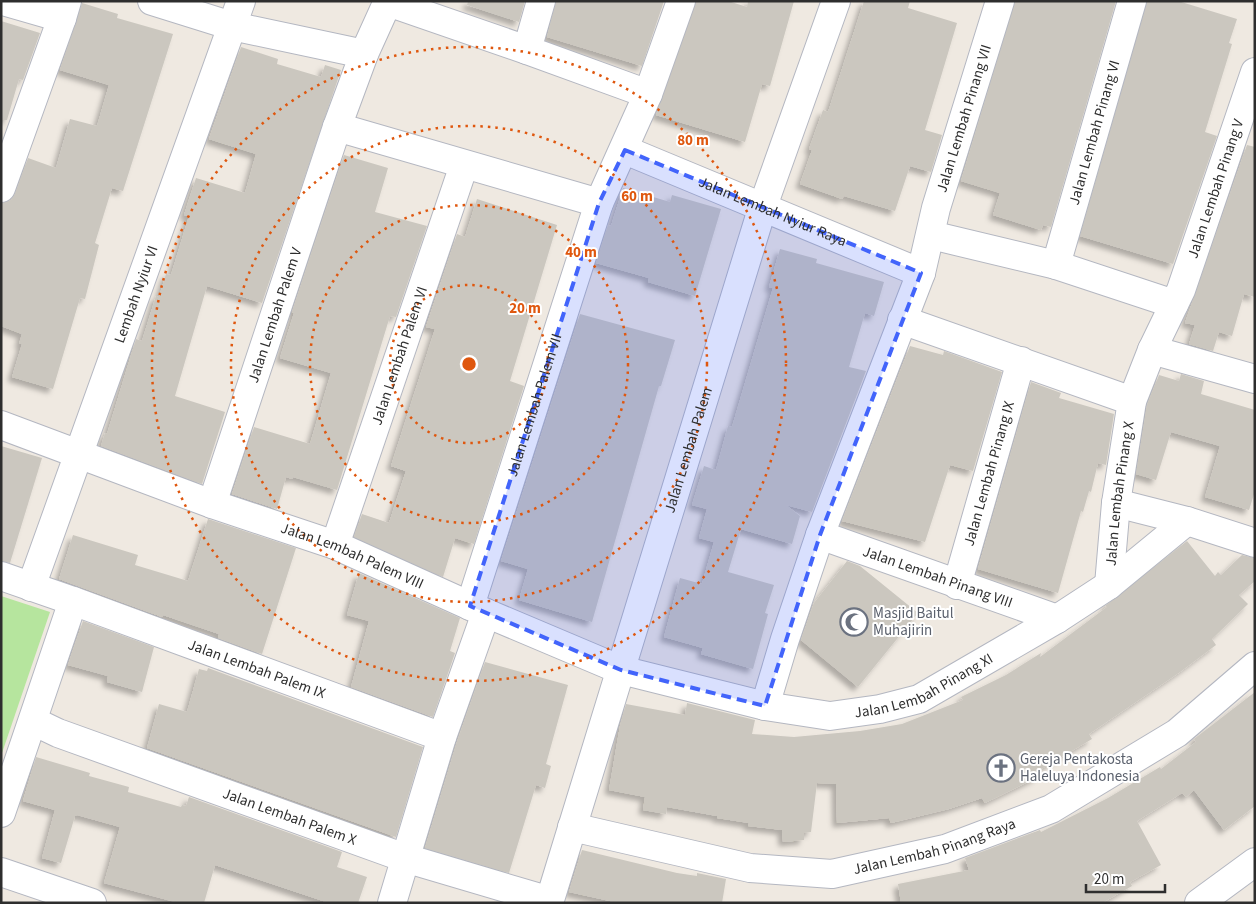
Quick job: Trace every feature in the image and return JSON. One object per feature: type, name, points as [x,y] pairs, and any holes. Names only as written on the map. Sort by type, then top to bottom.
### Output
[{"type":"street","points":[[1,188],[64,10],[3,1]]},
{"type":"street","points":[[152,1],[237,14],[364,54]]},
{"type":"street","points":[[528,50],[541,1]]},
{"type":"street","name":"Jalan Lembah Palem VII","points":[[392,903],[598,204],[648,94],[681,1]]},
{"type":"street","name":"Jalan Lembah Palem","points":[[550,902],[763,206],[836,1]]},
{"type":"street","name":"Jalan Lembah Pinang VII","points":[[902,320],[921,272],[936,208],[1000,1]]},
{"type":"street","name":"Jalan Lembah Pinang VI","points":[[1056,265],[1132,1]]},
{"type":"street","points":[[388,2],[648,94]]},
{"type":"street","name":"Jalan Lembah Palem V","points":[[212,504],[337,128],[364,54],[388,2]]},
{"type":"street","name":"Lembah Nyiur VI","points":[[31,587],[237,14]]},
{"type":"street","name":"Jalan Lembah Pinang V","points":[[1152,350],[1181,290],[1255,72]]},
{"type":"street","points":[[337,128],[598,204]]},
{"type":"street","name":"Jalan Lembah Nyiur Raya","points":[[624,150],[921,272]]},
{"type":"street","name":"Jalan Lembah Palem VI","points":[[335,545],[464,165]]},
{"type":"street","points":[[931,235],[1056,265],[1174,304]]},
{"type":"street","points":[[765,706],[820,535],[902,320],[1132,401]]},
{"type":"street","points":[[1152,350],[1255,379]]},
{"type":"street","name":"Jalan Lembah Pinang X","points":[[1109,584],[1116,503],[1132,401],[1152,350]]},
{"type":"street","name":"Jalan Lembah Pinang IX","points":[[957,585],[1021,361]]},
{"type":"street","name":"Jalan Lembah Palem VIII","points":[[1,425],[212,504],[335,545],[478,610],[621,670]]},
{"type":"street","points":[[1116,503],[1187,521],[1255,543]]},
{"type":"street","name":"Jalan Lembah Pinang XI","points":[[621,670],[765,706],[830,716],[880,709],[919,699],[1057,619],[1109,584],[1187,521]]},
{"type":"street","name":"Jalan Lembah Pinang VIII","points":[[820,535],[1057,619]]},
{"type":"street","name":"Jalan Lembah Palem IX","points":[[1,576],[442,737]]},
{"type":"street","points":[[1,813],[73,601]]},
{"type":"street","name":"Jalan Lembah Pinang Raya","points":[[572,827],[750,868],[832,874],[944,849],[1050,809],[1176,733],[1255,666]]},
{"type":"street","name":"Jalan Lembah Palem X","points":[[33,721],[58,733],[405,858],[550,902]]},
{"type":"street","points":[[1199,903],[1255,862]]},
{"type":"street","points":[[1,872],[92,903]]},
{"type":"highlighted area","points":[[625,150],[921,273],[820,535],[765,706],[621,670],[470,606],[599,203]]},
{"type":"green space","points":[[1,596],[50,612],[2,753],[1,752]]},
{"type":"building","points":[[468,1],[525,1],[519,22],[467,5]]},
{"type":"building","points":[[556,1],[664,1],[642,66],[547,37]]},
{"type":"building","points":[[696,1],[728,1],[747,7],[748,1],[794,1],[770,86],[762,84],[745,142],[656,115]]},
{"type":"building","points":[[864,1],[910,1],[908,8],[957,23],[925,130],[942,135],[931,172],[910,166],[895,211],[844,196],[842,199],[800,184],[812,150],[809,149],[823,110],[828,112]]},
{"type":"building","points":[[1015,1],[1116,1],[1051,227],[1043,225],[1041,230],[993,215],[1000,193],[961,181]]},
{"type":"building","points":[[1147,1],[1178,1],[1237,19],[1229,43],[1232,44],[1205,132],[1217,136],[1173,264],[1080,236]]},
{"type":"building","points":[[82,3],[118,14],[117,18],[173,34],[123,191],[112,188],[95,243],[99,245],[85,299],[80,298],[53,389],[12,377],[22,344],[19,344],[22,334],[1,326],[1,203],[11,200],[15,194],[28,158],[56,168],[70,119],[97,126],[109,85],[60,70]]},
{"type":"building","points":[[1,21],[40,33],[23,80],[19,79],[7,120],[1,120]]},
{"type":"building","points":[[241,47],[278,59],[277,64],[321,77],[325,65],[341,70],[262,303],[207,286],[175,396],[225,412],[202,484],[101,446],[105,433],[107,434],[136,339],[142,341],[156,296],[159,297],[166,274],[171,275],[189,216],[184,215],[196,178],[245,193],[256,154],[209,139]]},
{"type":"building","points":[[1247,145],[1255,147],[1255,297],[1244,294],[1232,336],[1219,332],[1213,351],[1189,344],[1195,325],[1185,323]]},
{"type":"building","points":[[344,155],[388,168],[375,212],[427,226],[396,317],[390,316],[337,490],[293,477],[292,479],[286,477],[277,509],[232,494],[254,427],[310,444],[331,373],[280,358],[294,313],[292,312]]},
{"type":"building","points":[[623,188],[670,202],[672,195],[721,209],[695,296],[648,282],[649,278],[596,263],[608,225],[611,226]]},
{"type":"building","points":[[477,199],[557,225],[510,381],[524,386],[474,544],[455,538],[443,577],[354,537],[362,514],[389,523],[406,471],[391,466],[435,329],[426,327],[457,234],[465,237]]},
{"type":"building","points":[[780,249],[817,259],[816,263],[884,282],[874,316],[865,313],[849,367],[866,371],[812,512],[786,505],[800,516],[792,544],[741,529],[728,572],[774,585],[765,613],[768,614],[753,669],[701,654],[703,648],[664,637],[680,578],[702,584],[714,542],[699,538],[707,509],[692,505],[704,466],[716,470],[728,426],[732,427],[773,288],[769,287]]},
{"type":"building","points":[[580,314],[675,340],[661,386],[659,386],[592,622],[519,600],[528,569],[501,561]]},
{"type":"building","points":[[910,346],[943,355],[944,351],[1002,372],[973,471],[950,465],[925,542],[842,521]]},
{"type":"building","points":[[1181,374],[1204,381],[1201,394],[1255,410],[1255,491],[1249,510],[1205,497],[1220,446],[1171,432],[1156,480],[1136,474],[1147,405],[1159,375],[1179,381]]},
{"type":"building","points":[[1031,382],[1061,393],[1059,398],[1114,414],[1106,465],[1098,463],[1091,492],[1089,491],[1083,512],[1081,511],[1058,593],[978,569]]},
{"type":"building","points":[[1,446],[42,458],[10,563],[1,561]]},
{"type":"building","points":[[208,519],[296,548],[262,654],[218,638],[219,634],[163,615],[162,617],[59,579],[73,535],[138,555],[135,565],[188,581]]},
{"type":"building","points":[[1187,541],[1215,576],[1218,572],[1221,575],[1242,555],[1255,558],[1255,581],[1239,595],[1248,604],[1212,639],[1216,645],[1089,734],[1092,739],[1036,772],[1038,777],[985,803],[982,798],[949,809],[891,823],[889,818],[837,823],[836,784],[817,783],[811,832],[804,833],[804,840],[783,842],[782,830],[748,826],[749,823],[667,807],[666,814],[643,810],[645,797],[609,790],[620,726],[626,704],[685,715],[687,703],[755,720],[752,734],[794,737],[860,731],[902,724],[963,700],[961,697],[1006,675],[1041,653],[1040,657],[1107,607],[1105,606]]},
{"type":"building","name":"Masjid Baitul Muhajirin","points":[[847,561],[860,566],[918,613],[858,687],[801,640],[814,603]]},
{"type":"building","points":[[359,573],[460,618],[450,651],[455,653],[433,717],[351,687],[369,621],[347,615]]},
{"type":"building","points":[[83,621],[154,647],[142,692],[107,682],[108,676],[68,665]]},
{"type":"building","points":[[485,662],[568,685],[546,764],[551,766],[545,788],[536,785],[509,873],[425,848],[457,742]]},
{"type":"building","points":[[208,668],[423,747],[396,837],[147,748],[159,704],[187,712],[199,669],[207,671]]},
{"type":"building","points":[[1255,692],[1255,806],[1224,830],[1194,790],[1186,797],[1182,793],[1137,821],[1161,865],[1130,882],[1132,886],[1102,903],[901,903],[898,884],[969,870],[965,858],[1040,830],[1041,832],[1108,798],[1160,767],[1161,769],[1196,742],[1194,739]]},
{"type":"building","points":[[36,757],[90,773],[89,776],[129,787],[128,792],[181,807],[182,805],[186,806],[189,797],[342,852],[337,867],[367,877],[358,903],[329,903],[215,865],[204,903],[179,903],[104,883],[120,827],[77,815],[75,816],[61,863],[42,858],[55,810],[23,801]]},
{"type":"building","points":[[582,850],[677,873],[697,876],[697,873],[726,879],[722,903],[619,903],[569,892]]},
{"type":"place","name":"Masjid Baitul Muhajirin","points":[[854,622]]},
{"type":"place","name":"Gereja Pentakosta Haleluya Indonesia","points":[[1001,768]]}]
